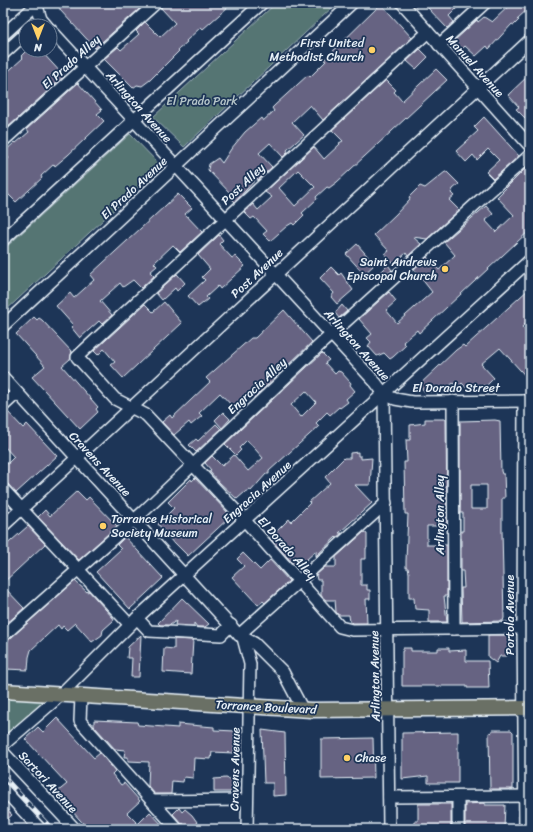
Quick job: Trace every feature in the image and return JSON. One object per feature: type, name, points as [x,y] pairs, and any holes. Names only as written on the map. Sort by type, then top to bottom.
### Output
[{"type":"main road","name":"Torrance Boulevard","points":[[3,691],[303,710],[527,708]]},
{"type":"street","name":"El Prado Alley","points":[[3,141],[156,3]]},
{"type":"street","points":[[3,240],[262,3]]},
{"type":"street","name":"El Prado Avenue","points":[[3,326],[177,167],[352,3]]},
{"type":"street","name":"Manuel Avenue","points":[[402,3],[530,146]]},
{"type":"street","points":[[440,45],[485,3]]},
{"type":"street","points":[[3,35],[36,4],[40,18]]},
{"type":"street","name":"Post Alley","points":[[77,357],[428,32]]},
{"type":"street","name":"Arlington Avenue","points":[[58,37],[85,66],[132,121],[177,167],[224,220],[376,383],[384,394],[389,710],[389,829]]},
{"type":"street","points":[[3,54],[18,40]]},
{"type":"street","name":"Post Avenue","points":[[3,526],[530,40]]},
{"type":"street","name":"Engracia Alley","points":[[3,636],[179,478],[331,335],[530,155]]},
{"type":"street","name":"Engracia Avenue","points":[[3,745],[61,694],[133,622],[186,576],[530,260]]},
{"type":"street","name":"El Dorado Alley","points":[[77,357],[115,399],[146,415],[298,580],[305,595],[318,610],[340,627],[345,629],[388,630],[526,628]]},
{"type":"street","name":"Cravens Avenue","points":[[3,377],[241,637],[250,664],[246,800],[247,829]]},
{"type":"street","points":[[3,406],[18,393]]},
{"type":"street","name":"El Dorado Street","points":[[384,394],[395,399],[412,402],[527,401]]},
{"type":"street","name":"Portola Avenue","points":[[525,829],[527,796],[527,401]]},
{"type":"street","name":"Arlington Alley","points":[[453,402],[454,629]]},
{"type":"street","points":[[3,489],[78,569],[133,622],[149,631],[221,635],[231,625]]},
{"type":"street","points":[[241,637],[298,580],[386,503]]},
{"type":"street","name":"Cravens Avenue","points":[[241,637],[254,643],[283,672],[303,710]]},
{"type":"street","points":[[81,696],[80,721],[177,829]]},
{"type":"street","name":"Sartori Avenue","points":[[3,752],[74,829]]},
{"type":"street","points":[[3,789],[40,829]]},
{"type":"street","points":[[389,797],[527,796]]},
{"type":"street","points":[[458,797],[458,829]]},
{"type":"street","points":[[153,801],[246,800]]},
{"type":"green space","name":"El Prado Park","points":[[276,3],[337,3],[184,147],[153,117]]},
{"type":"green space","points":[[130,134],[161,166],[3,313],[3,250]]},
{"type":"green space","points":[[3,691],[61,694],[3,745]]},
{"type":"building","points":[[60,3],[146,3],[95,48],[60,10]]},
{"type":"building","points":[[163,3],[224,3],[228,7],[203,29],[201,27],[186,41],[187,42],[178,50],[179,51],[150,80],[142,86],[137,85],[133,88],[104,59],[118,47],[121,50],[139,34],[136,31],[145,22],[160,37],[175,23],[161,8]]},
{"type":"building","points":[[433,3],[452,3],[457,8],[449,16],[454,22],[447,28],[428,8]]},
{"type":"building","points":[[512,3],[530,3],[530,7],[517,19],[519,20],[514,25],[512,24],[489,49],[487,46],[476,56],[465,46],[462,49],[454,41],[477,20],[478,22],[484,17],[492,22]]},
{"type":"building","points":[[381,4],[412,38],[323,120],[310,105],[292,122],[304,135],[287,150],[288,152],[283,157],[270,143],[259,153],[272,167],[258,180],[257,178],[235,202],[230,197],[232,195],[208,170],[209,164],[218,158],[222,163],[245,132],[261,118],[263,121],[274,111],[272,108],[275,105],[308,75],[310,77],[326,61],[324,60]]},
{"type":"building","points":[[420,49],[428,57],[416,69],[407,61]]},
{"type":"building","points":[[23,58],[47,58],[64,76],[6,129],[3,126],[3,76]]},
{"type":"building","points":[[436,69],[447,80],[337,182],[329,188],[327,187],[316,197],[317,199],[302,213],[304,215],[294,225],[292,223],[287,226],[270,241],[263,234],[267,231],[254,217],[251,219],[244,212],[253,204],[258,210],[272,197],[265,192],[314,147],[324,159],[340,144],[339,143],[343,141],[332,130],[386,80],[396,90],[394,92],[402,101]],"holes":[[[298,170],[315,187],[295,206],[279,188]]]},
{"type":"building","points":[[530,74],[530,115],[526,119],[516,109],[519,107],[508,95]]},
{"type":"building","points":[[78,83],[102,110],[97,114],[104,121],[68,155],[55,166],[54,164],[41,176],[42,178],[16,202],[3,189],[3,164],[9,158],[3,153],[29,132],[27,129]]},
{"type":"building","points":[[484,117],[519,156],[493,179],[486,172],[499,160],[488,149],[477,160],[473,155],[466,162],[456,151],[478,131],[474,127]]},
{"type":"building","points":[[527,167],[530,171],[530,230],[419,333],[417,330],[403,342],[406,345],[393,357],[390,359],[384,353],[377,356],[368,346],[371,342],[367,338],[372,334],[359,319],[389,292],[396,301],[386,310],[397,323],[432,292],[414,269],[427,257],[439,270],[455,255],[444,242],[486,206],[493,214],[485,220],[496,232],[514,215],[497,197]]},
{"type":"building","points":[[447,172],[459,184],[453,189],[451,193],[454,196],[449,200],[459,210],[427,239],[413,237],[421,244],[408,256],[406,253],[394,264],[385,254],[389,251],[374,235],[396,214],[420,186],[425,188]]},
{"type":"building","points":[[178,194],[192,208],[185,214],[202,232],[180,252],[173,245],[154,263],[157,266],[150,272],[154,276],[141,288],[133,280],[123,287],[120,283],[100,301],[112,315],[102,324],[99,321],[80,338],[71,327],[73,325],[56,306],[70,293],[74,298],[94,280],[90,275]]},
{"type":"building","points":[[219,235],[223,240],[219,244],[232,258],[235,256],[245,266],[220,289],[218,286],[206,297],[208,299],[198,307],[188,296],[205,280],[202,277],[210,269],[198,255]]},
{"type":"building","points":[[357,244],[370,259],[369,260],[373,266],[364,274],[346,254]]},
{"type":"building","points":[[388,265],[392,270],[382,279],[378,275]]},
{"type":"building","points":[[331,267],[339,275],[341,273],[353,290],[337,304],[331,297],[334,293],[320,278]]},
{"type":"building","points":[[177,274],[185,283],[177,291],[175,288],[162,300],[156,293]]},
{"type":"building","points":[[530,288],[530,319],[522,327],[530,336],[530,381],[500,348],[481,364],[494,378],[486,386],[485,385],[481,388],[476,384],[469,391],[462,383],[457,388],[453,383],[444,391],[440,391],[436,387],[431,392],[428,390],[425,392],[419,385],[456,350],[463,345],[465,347]]},
{"type":"building","points":[[164,302],[182,323],[123,378],[111,365],[115,362],[104,349],[98,355],[94,351],[145,304],[153,312]]},
{"type":"building","points":[[342,305],[347,311],[339,318],[335,313]]},
{"type":"building","points":[[284,310],[312,342],[254,398],[249,393],[234,408],[220,393],[199,413],[202,416],[191,425],[189,422],[174,435],[162,422],[170,415],[172,418],[210,382],[206,378],[251,338],[255,338]]},
{"type":"building","points":[[34,317],[37,320],[39,318],[42,320],[72,352],[70,359],[62,366],[98,407],[96,409],[98,412],[80,429],[32,377],[45,366],[16,334]]},
{"type":"building","points":[[322,353],[329,360],[325,363],[335,374],[338,371],[341,372],[351,383],[350,385],[355,391],[346,399],[348,402],[340,408],[339,407],[330,415],[327,412],[316,423],[319,426],[269,471],[269,474],[266,474],[251,491],[250,489],[237,499],[209,471],[211,470],[205,463],[212,456],[222,466],[234,455],[248,471],[263,458],[247,440],[239,448],[241,450],[236,455],[225,444]],"holes":[[[306,391],[316,402],[301,417],[291,405]]]},
{"type":"building","points":[[7,411],[23,428],[27,424],[57,456],[16,493],[8,484],[3,482],[3,473],[7,470],[4,467],[14,457],[3,445],[3,413]]},
{"type":"building","points":[[223,412],[230,419],[222,428],[215,420]]},
{"type":"building","points":[[425,419],[446,419],[447,526],[427,526],[427,545],[447,545],[447,596],[444,596],[447,622],[429,622],[429,610],[415,609],[414,598],[409,598],[409,573],[408,568],[406,568],[408,514],[405,514],[404,462],[407,462],[406,440],[410,440],[410,425],[425,423]]},
{"type":"building","points":[[460,421],[500,421],[501,471],[502,474],[504,474],[505,498],[502,498],[503,621],[462,622],[461,588],[464,588],[463,571],[461,571],[461,531],[463,531],[463,513],[460,513]],"holes":[[[471,485],[487,485],[487,509],[471,509]]]},
{"type":"building","points":[[216,424],[221,429],[196,452],[189,445],[196,439],[198,441]]},
{"type":"building","points":[[358,452],[358,456],[361,456],[361,459],[372,458],[370,485],[355,485],[372,503],[316,556],[316,551],[297,568],[270,538],[289,519],[291,522],[310,503],[309,502],[330,483],[325,477],[344,458],[350,458],[350,453]]},
{"type":"building","points":[[195,478],[231,516],[188,556],[175,543],[174,544],[158,524],[174,508],[168,502],[191,479],[192,481]]},
{"type":"building","name":"Torrance Historical Society Museum","points":[[77,491],[86,500],[89,497],[117,526],[79,560],[38,517],[45,510],[50,516]]},
{"type":"building","points":[[28,526],[45,544],[3,583],[3,548]]},
{"type":"building","points":[[364,532],[367,534],[367,548],[366,559],[361,559],[361,585],[367,585],[367,590],[370,590],[370,599],[366,599],[367,623],[353,623],[350,622],[349,615],[338,615],[336,612],[335,600],[326,600],[321,596],[321,580],[317,580],[316,575],[325,567],[336,567],[336,557]]},
{"type":"building","points":[[125,537],[163,578],[130,609],[96,572],[121,549],[117,545]]},
{"type":"building","points":[[243,553],[260,570],[270,560],[289,581],[265,603],[263,601],[258,605],[232,577],[244,566],[237,559]]},
{"type":"building","points":[[75,581],[87,592],[89,591],[114,619],[103,630],[102,635],[92,642],[75,623],[67,630],[63,626],[61,629],[58,625],[31,650],[28,670],[5,669],[6,642]]},
{"type":"building","points":[[3,586],[24,608],[3,627]]},
{"type":"building","points":[[182,598],[209,624],[205,627],[197,627],[194,623],[194,626],[175,625],[176,621],[170,625],[160,625],[158,623]]},
{"type":"building","points":[[141,635],[139,677],[131,677],[132,658],[127,658],[128,647]]},
{"type":"building","points":[[488,635],[511,635],[511,652],[506,652],[507,656],[500,656],[496,663],[488,657]]},
{"type":"building","points":[[174,639],[193,640],[191,674],[163,672],[164,648],[174,649]]},
{"type":"building","points":[[403,648],[411,648],[411,651],[438,651],[438,648],[449,648],[449,651],[466,650],[466,661],[488,661],[489,688],[467,688],[467,686],[402,686]]},
{"type":"building","points":[[57,718],[94,758],[100,753],[115,771],[112,774],[121,785],[124,783],[140,801],[127,813],[138,824],[150,812],[166,829],[88,829],[56,793],[67,784],[25,739],[38,727],[43,732]]},
{"type":"building","points":[[94,720],[137,722],[138,725],[178,728],[178,724],[214,727],[214,730],[235,731],[234,753],[212,752],[211,759],[194,758],[193,778],[184,777],[183,782],[172,781],[171,794],[155,794],[148,786],[149,762],[128,761],[128,757],[124,757],[125,750],[115,749],[94,726]]},
{"type":"building","points":[[262,730],[285,733],[286,795],[273,796],[273,783],[264,783]]},
{"type":"building","points":[[492,730],[511,730],[513,732],[513,789],[490,789],[489,733],[492,732]]},
{"type":"building","points":[[458,732],[458,783],[428,783],[428,776],[402,779],[402,733]]},
{"type":"building","name":"Chase","points":[[373,738],[374,778],[321,779],[321,739]]},
{"type":"building","points":[[226,778],[233,780],[234,792],[214,792],[214,779]]},
{"type":"building","points":[[485,803],[485,805],[505,805],[504,829],[465,829],[465,804]]},
{"type":"building","points":[[418,804],[451,804],[451,829],[415,829],[415,821],[418,821]]},
{"type":"building","points":[[3,805],[12,815],[3,823]]},
{"type":"building","points":[[179,808],[182,812],[185,809],[192,815],[202,829],[189,829],[183,823],[182,824],[173,814]]},
{"type":"railway","points":[[3,776],[52,829]]},
{"type":"place","name":"First United Methodist Church","points":[[372,50]]},
{"type":"place","name":"Saint Andrews Episcopal Church","points":[[445,269]]},
{"type":"place","name":"Torrance Historical Society Museum","points":[[103,526]]},
{"type":"place","name":"Chase","points":[[347,758]]}]
